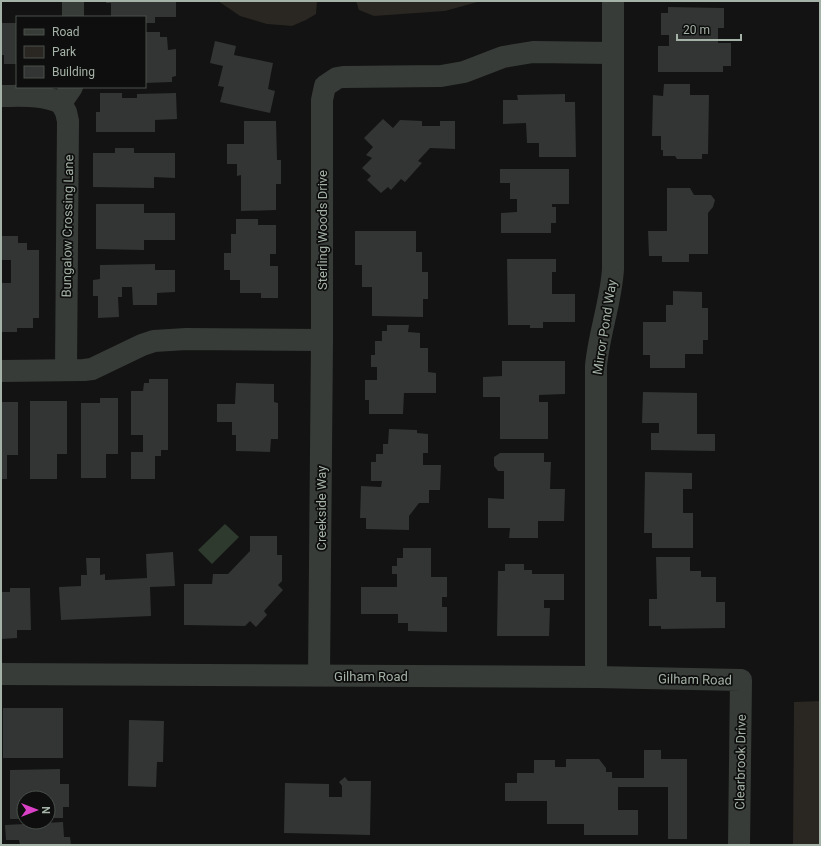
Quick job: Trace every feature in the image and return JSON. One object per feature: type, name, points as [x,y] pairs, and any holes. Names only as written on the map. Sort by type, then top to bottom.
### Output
[{"type":"street","points":[[73,1],[73,16]]},
{"type":"street","name":"Mirror Pond Way","points":[[596,677],[596,366],[597,352],[610,298],[613,269],[613,1]]},
{"type":"street","name":"Sterling Woods Drive","points":[[322,340],[322,100],[325,86],[337,78],[343,77],[453,75],[503,57],[533,52],[612,53]]},
{"type":"street","points":[[1,96],[66,95]]},
{"type":"street","name":"Bungalow Crossing Lane","points":[[66,95],[66,112],[68,121],[66,370]]},
{"type":"street","points":[[1,371],[92,368],[154,341],[322,340]]},
{"type":"street","name":"Creekside Way","points":[[319,675],[322,340]]},
{"type":"street","name":"Gilham Road","points":[[1,674],[596,677],[741,680]]},
{"type":"street","name":"Clearbrook Drive","points":[[739,845],[741,680]]},
{"type":"green space","points":[[218,1],[317,1],[316,14],[292,26],[267,24],[240,16]]},
{"type":"green space","points":[[356,1],[481,1],[445,11],[374,16],[359,10]]},
{"type":"green space","points":[[820,701],[820,845],[793,845],[794,702]]},
{"type":"shaded area","points":[[225,524],[239,537],[212,564],[198,550]]},
{"type":"building","points":[[106,1],[176,1],[176,17],[155,17],[155,23],[146,23],[146,16],[111,16],[111,3],[106,3]]},
{"type":"building","points":[[668,7],[724,8],[724,28],[718,28],[718,43],[731,43],[731,66],[723,66],[723,72],[658,72],[658,46],[669,46],[669,35],[661,35],[661,13],[668,13]]},
{"type":"building","points":[[1,23],[16,23],[16,64],[4,64],[4,55],[1,55]]},
{"type":"building","points":[[146,32],[160,32],[160,37],[167,37],[168,50],[176,49],[176,76],[172,77],[172,82],[146,83]]},
{"type":"building","points":[[215,41],[236,46],[234,55],[273,63],[268,89],[275,91],[270,113],[220,102],[224,87],[218,86],[223,66],[210,63]]},
{"type":"building","points":[[664,84],[690,84],[690,95],[709,95],[708,154],[702,154],[702,159],[677,159],[675,156],[663,156],[663,150],[661,150],[661,136],[652,136],[653,95],[663,96]]},
{"type":"building","points":[[100,93],[122,93],[122,98],[137,98],[137,94],[176,93],[177,119],[155,120],[155,132],[96,132],[96,112],[100,112]]},
{"type":"building","points":[[565,94],[565,102],[575,102],[576,157],[539,157],[539,143],[527,143],[526,123],[503,124],[503,100],[518,100],[517,95]]},
{"type":"building","points":[[383,119],[393,128],[400,120],[422,121],[422,126],[440,126],[440,121],[455,121],[455,149],[430,148],[418,161],[422,163],[405,182],[401,179],[391,190],[388,187],[381,193],[367,180],[371,176],[362,168],[372,158],[366,155],[373,147],[364,138]]},
{"type":"building","points":[[244,121],[276,121],[277,160],[281,160],[281,184],[276,184],[276,210],[241,211],[241,175],[237,176],[237,164],[227,164],[227,144],[244,144]]},
{"type":"building","points":[[115,148],[134,148],[134,153],[175,153],[175,178],[154,177],[154,188],[93,187],[93,153],[115,153]]},
{"type":"building","points":[[500,169],[569,169],[569,204],[552,204],[552,207],[556,207],[556,223],[551,223],[551,233],[501,233],[501,213],[517,212],[517,199],[510,199],[510,183],[500,183]]},
{"type":"building","points":[[667,188],[690,188],[694,195],[711,195],[715,200],[713,207],[708,213],[708,254],[689,254],[689,262],[662,262],[662,256],[649,256],[648,231],[667,231]]},
{"type":"building","points":[[96,204],[144,204],[144,213],[175,213],[175,240],[144,240],[144,250],[96,249]]},
{"type":"building","points":[[236,219],[258,219],[258,225],[276,225],[276,254],[270,254],[270,266],[278,266],[278,298],[261,298],[261,293],[240,293],[240,280],[230,280],[230,270],[224,270],[224,253],[231,253],[231,234],[236,234]]},
{"type":"building","points":[[355,231],[416,231],[416,252],[422,252],[422,272],[428,272],[428,299],[423,299],[423,317],[372,316],[372,287],[362,287],[362,265],[355,265]]},
{"type":"building","points":[[1,236],[18,236],[18,243],[27,243],[27,250],[39,250],[39,318],[33,318],[33,328],[17,328],[17,332],[1,332],[1,283],[11,283],[11,260],[1,260]]},
{"type":"building","points":[[507,259],[556,259],[556,272],[552,272],[552,294],[575,294],[575,322],[543,322],[543,328],[530,328],[530,325],[508,325]]},
{"type":"building","points":[[155,264],[155,270],[175,270],[175,292],[157,293],[157,305],[133,305],[132,287],[122,287],[122,297],[118,297],[119,317],[98,318],[98,296],[93,296],[93,280],[100,279],[100,265]]},
{"type":"building","points":[[673,291],[702,292],[702,308],[708,308],[708,340],[703,340],[703,354],[685,354],[685,368],[650,368],[650,355],[643,355],[643,322],[666,322],[666,305],[673,305]]},
{"type":"building","points":[[387,325],[409,325],[408,332],[420,333],[420,348],[428,348],[428,372],[436,373],[436,393],[404,393],[403,414],[369,414],[369,400],[365,400],[365,380],[377,380],[377,367],[371,367],[371,355],[375,355],[375,341],[382,341],[382,331],[387,331]]},
{"type":"building","points":[[502,361],[565,361],[565,394],[539,395],[539,402],[548,402],[548,439],[500,439],[500,397],[483,397],[483,377],[502,376]]},
{"type":"building","points":[[149,379],[168,379],[168,450],[161,450],[161,456],[155,456],[155,479],[131,479],[131,452],[143,452],[143,435],[131,435],[131,391],[143,391],[144,383],[149,383]]},
{"type":"building","points":[[236,383],[274,384],[274,402],[278,403],[278,439],[271,439],[270,452],[236,451],[236,435],[232,435],[232,422],[217,422],[217,404],[235,404]]},
{"type":"building","points":[[643,392],[697,393],[697,434],[715,434],[715,451],[651,450],[651,433],[659,433],[659,423],[642,423]]},
{"type":"building","points":[[100,398],[118,398],[118,454],[106,454],[106,478],[81,478],[81,403],[100,403]]},
{"type":"building","points":[[30,401],[67,401],[67,454],[57,454],[57,479],[30,479]]},
{"type":"building","points":[[1,402],[18,402],[18,455],[7,455],[7,479],[1,479]]},
{"type":"building","points":[[389,429],[417,430],[417,433],[428,434],[428,453],[423,453],[423,465],[441,465],[440,490],[429,490],[429,503],[419,503],[409,516],[409,530],[366,529],[366,518],[360,518],[361,486],[381,487],[382,481],[371,481],[371,462],[376,462],[376,454],[383,454],[383,444],[388,444]]},
{"type":"building","points":[[500,453],[544,453],[544,462],[551,462],[550,489],[565,489],[564,521],[538,521],[538,538],[509,538],[510,528],[488,528],[488,498],[504,499],[504,471],[498,471],[494,466],[494,457]]},
{"type":"building","points":[[645,472],[692,473],[692,489],[683,489],[683,513],[693,513],[693,548],[652,548],[652,533],[644,533]]},
{"type":"building","points":[[250,536],[277,536],[277,555],[282,555],[282,581],[278,585],[283,590],[264,611],[267,615],[256,627],[250,621],[245,626],[184,625],[184,584],[212,584],[213,574],[228,574],[250,551]]},
{"type":"building","points":[[403,548],[431,548],[431,577],[447,577],[447,597],[442,597],[442,607],[447,607],[447,632],[408,631],[408,623],[398,623],[398,614],[361,614],[361,587],[397,587],[397,574],[392,574],[392,566],[397,566],[397,558],[403,558]]},
{"type":"building","points":[[173,552],[175,586],[150,587],[151,616],[61,620],[59,587],[81,586],[81,575],[87,575],[86,558],[100,558],[100,575],[105,574],[105,580],[147,578],[146,554]]},
{"type":"building","points":[[656,557],[690,557],[690,571],[701,571],[701,577],[716,577],[716,602],[725,602],[725,628],[661,629],[661,626],[649,626],[649,599],[657,599]]},
{"type":"building","points":[[505,564],[524,564],[524,570],[532,570],[532,574],[564,574],[564,600],[544,600],[544,608],[550,608],[549,636],[497,636],[498,571],[505,571]]},
{"type":"building","points":[[10,588],[30,588],[31,630],[17,630],[17,638],[1,639],[1,592],[10,592]]},
{"type":"building","points":[[3,708],[63,708],[63,758],[3,758]]},
{"type":"building","points":[[129,720],[164,721],[163,762],[157,762],[156,787],[128,786]]},
{"type":"building","points":[[644,750],[661,750],[661,759],[687,759],[687,839],[668,839],[668,787],[618,787],[618,810],[638,810],[638,835],[584,835],[584,824],[547,824],[547,801],[505,801],[505,783],[517,783],[517,773],[534,773],[534,760],[555,760],[555,767],[566,767],[566,759],[599,759],[606,768],[606,772],[612,772],[612,778],[644,778]]},
{"type":"building","points":[[60,769],[60,784],[69,784],[69,807],[63,807],[63,818],[56,818],[56,790],[16,790],[16,819],[10,819],[10,770]]},
{"type":"building","points":[[345,777],[348,781],[371,781],[370,835],[284,833],[285,783],[329,784],[329,797],[342,797],[342,786],[339,782]]},
{"type":"building","points":[[56,822],[63,822],[64,837],[70,837],[71,845],[20,845],[19,840],[6,840],[5,825],[16,824],[16,830],[56,830]]}]
